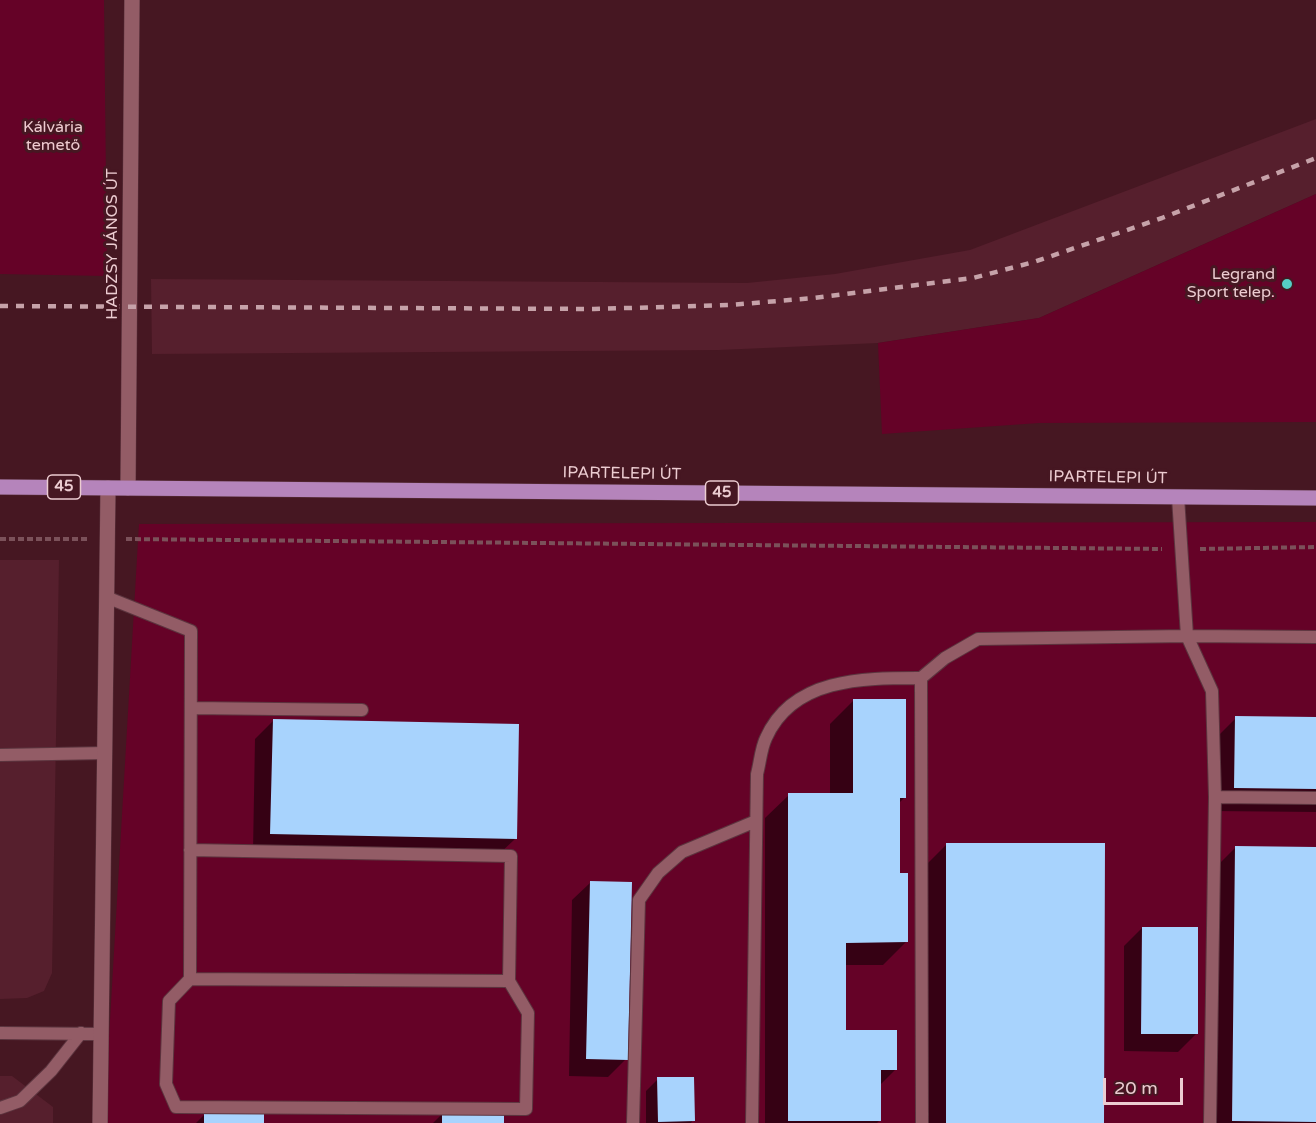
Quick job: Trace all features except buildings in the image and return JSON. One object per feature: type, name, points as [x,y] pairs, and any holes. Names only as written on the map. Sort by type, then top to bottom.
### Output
[{"type":"main road","name":"IPARTELEPI ÚT","points":[[0,487],[1316,498]]},
{"type":"street","name":"HADZSY JÁNOS ÚT","points":[[128,488],[132,0]]},
{"type":"street","points":[[100,1123],[108,488]]},
{"type":"lane","points":[[1178,497],[1187,636],[1212,691],[1215,797],[1210,1123]]},
{"type":"lane","points":[[106,597],[191,631],[190,708],[190,850],[190,979],[169,1001],[166,1084],[176,1107],[526,1109],[528,1013],[509,981],[510,856],[190,850]]},
{"type":"lane","points":[[752,1123],[757,774],[766,738],[787,707],[820,688],[864,678],[921,678],[945,658],[978,639],[1316,637]]},
{"type":"lane","points":[[921,678],[922,1123]]},
{"type":"lane","points":[[190,708],[362,710]]},
{"type":"lane","points":[[0,755],[105,753]]},
{"type":"lane","points":[[1215,797],[1316,798]]},
{"type":"lane","points":[[633,1123],[639,900],[658,873],[682,852],[756,821]]},
{"type":"lane","points":[[190,979],[509,981]]},
{"type":"lane","points":[[0,1033],[101,1034]]},
{"type":"lane","points":[[0,1108],[20,1101],[51,1071],[81,1034]]},
{"type":"path","points":[[0,539],[1182,549],[1316,547]]},
{"type":"shaded area","points":[[1316,119],[1316,194],[1039,318],[878,343],[719,350],[152,354],[151,279],[747,283],[835,274],[970,250]]},
{"type":"shaded area","points":[[0,560],[59,560],[52,973],[44,991],[27,998],[0,999]]},
{"type":"shaded area","points":[[0,1076],[12,1076],[53,1107],[53,1123],[0,1123]]},
{"type":"green space","name":"Kálvária temető","points":[[0,0],[104,0],[107,276],[0,274]]},
{"type":"green space","points":[[1316,194],[1316,422],[1039,423],[882,434],[878,343],[1039,318]]},
{"type":"green space","points":[[1316,522],[1316,1123],[104,1123],[139,524]]},
{"type":"railway","points":[[0,306],[594,309],[730,305],[814,298],[973,278],[1034,262],[1162,218],[1316,158]]},
{"type":"place","name":"Legrand Sport telep.","points":[[1287,284]]}]
